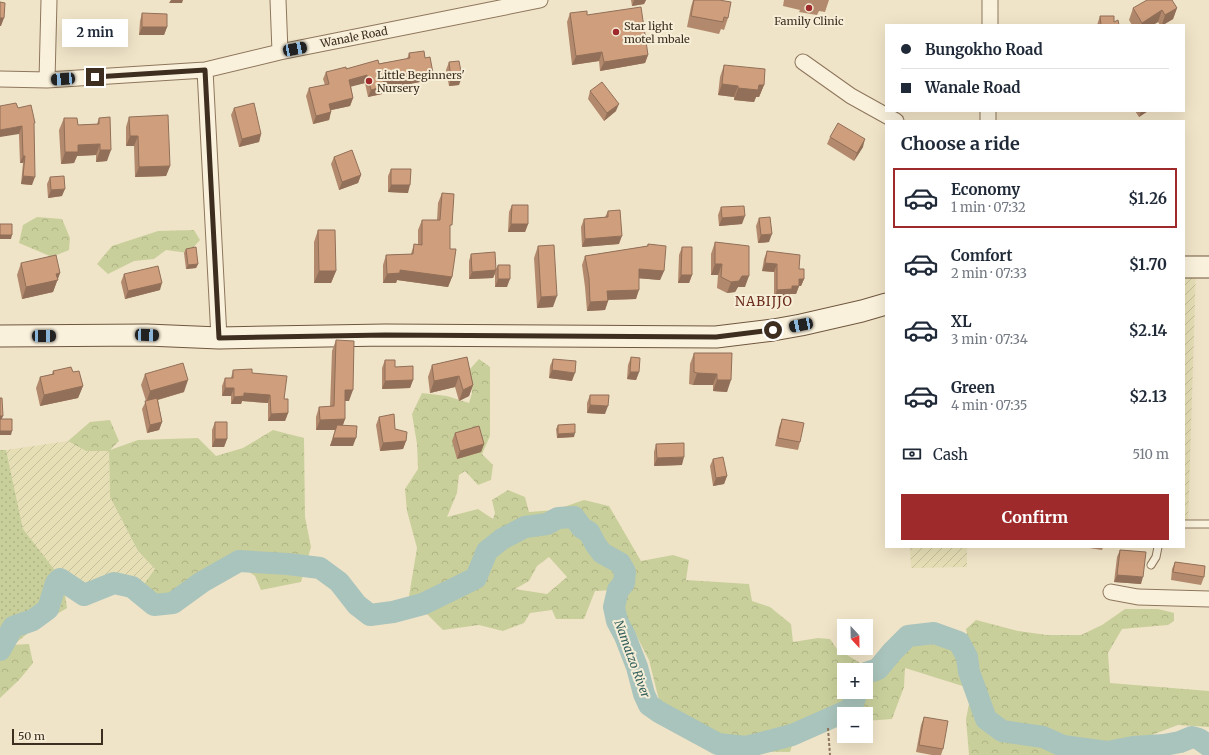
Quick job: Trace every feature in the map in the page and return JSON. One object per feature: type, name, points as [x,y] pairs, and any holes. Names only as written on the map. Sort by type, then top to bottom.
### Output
[{"type":"street","points":[[47,80],[49,0]]},
{"type":"street","points":[[278,0],[280,52]]},
{"type":"street","name":"Wanale Road","points":[[0,79],[47,80],[205,70],[280,52],[540,0]]},
{"type":"street","points":[[990,0],[990,24]]},
{"type":"street","points":[[803,62],[851,96],[894,120]]},
{"type":"street","points":[[205,70],[219,338]]},
{"type":"street","points":[[1185,267],[1209,266]]},
{"type":"street","points":[[0,336],[147,335],[219,338],[385,335],[716,337],[794,326],[885,304]]},
{"type":"street","points":[[1111,592],[1138,597],[1209,598]]},
{"type":"lane","points":[[1185,524],[1209,524]]},
{"type":"lane","points":[[1151,565],[1156,557],[1158,548]]},
{"type":"path","points":[[828,728],[830,755]]},
{"type":"shaded area","points":[[1196,270],[1188,523],[1185,523],[1185,271]]},
{"type":"shaded area","points":[[68,441],[86,451],[109,451],[110,497],[138,551],[155,569],[139,593],[132,587],[114,583],[84,595],[60,579],[23,529],[6,450]]},
{"type":"shaded area","points":[[910,548],[967,548],[967,567],[911,568]]},
{"type":"green space","points":[[37,217],[62,219],[70,238],[69,250],[52,257],[19,243],[23,225]]},
{"type":"green space","points":[[194,230],[200,240],[188,253],[166,250],[154,259],[134,261],[108,274],[97,264],[112,246],[158,231]]},
{"type":"green space","points":[[479,359],[490,367],[490,436],[482,454],[493,465],[491,480],[478,485],[465,471],[459,475],[457,493],[447,517],[478,509],[493,519],[495,513],[492,500],[508,490],[525,497],[529,512],[555,510],[584,500],[609,506],[641,561],[673,555],[689,560],[686,580],[749,584],[752,601],[770,607],[791,624],[793,642],[818,638],[830,639],[837,649],[837,655],[847,655],[860,663],[837,663],[837,699],[873,699],[873,663],[870,663],[878,662],[898,639],[911,631],[930,628],[952,631],[957,648],[974,669],[966,629],[976,620],[1018,631],[1047,635],[1081,635],[1102,625],[1125,609],[1158,609],[1174,613],[1174,621],[1168,625],[1122,629],[1108,653],[1110,683],[1209,691],[1209,727],[1178,725],[1136,741],[1117,755],[969,755],[966,719],[972,689],[905,668],[904,687],[892,719],[873,720],[873,707],[837,707],[837,723],[799,724],[790,752],[731,751],[713,746],[685,733],[661,708],[649,660],[613,590],[595,591],[584,619],[556,619],[552,610],[530,613],[524,623],[503,631],[479,625],[443,630],[409,596],[417,548],[407,511],[405,489],[418,469],[417,444],[412,414],[422,393],[447,396],[469,403],[472,393],[470,369]],"holes":[[[549,557],[567,577],[547,594],[515,589],[529,581],[537,566]]]},
{"type":"green space","points":[[110,420],[119,441],[110,450],[138,440],[198,438],[216,456],[243,448],[273,430],[304,438],[305,517],[311,547],[301,582],[261,590],[255,576],[242,567],[187,582],[160,612],[134,598],[155,569],[138,551],[110,497],[109,451],[86,451],[68,441],[90,422]]},
{"type":"green space","points":[[0,450],[6,450],[23,529],[63,581],[67,608],[34,628],[0,656]]},
{"type":"green space","points":[[29,644],[33,663],[19,680],[0,698],[0,656],[12,645]]},
{"type":"building","points":[[694,0],[719,0],[731,2],[728,18],[724,17],[723,22],[691,16]]},
{"type":"building","points":[[1147,0],[1172,0],[1177,8],[1165,15],[1162,10],[1142,23],[1133,8]]},
{"type":"building","points":[[0,2],[5,3],[4,18],[0,18]]},
{"type":"building","points":[[641,7],[648,55],[604,62],[602,52],[576,56],[570,13],[587,11],[587,15]]},
{"type":"building","points":[[142,13],[167,14],[167,27],[142,27]]},
{"type":"building","points":[[1100,16],[1114,16],[1114,22],[1118,20],[1119,24],[1101,24]]},
{"type":"building","points":[[424,51],[425,58],[430,57],[433,73],[383,81],[385,86],[371,90],[367,75],[349,80],[353,98],[329,104],[331,112],[316,116],[309,88],[329,84],[326,72],[346,67],[346,69],[378,60],[379,64],[410,58],[409,53]]},
{"type":"building","points":[[459,61],[462,77],[451,79],[449,62]]},
{"type":"building","points":[[724,65],[765,69],[764,85],[759,85],[758,90],[738,88],[738,86],[722,84]]},
{"type":"building","points":[[602,82],[619,104],[607,113],[590,91]]},
{"type":"building","points":[[16,103],[18,108],[31,105],[35,123],[35,177],[23,176],[25,156],[23,156],[22,126],[0,130],[0,106]]},
{"type":"building","points":[[254,103],[261,134],[242,139],[234,108]]},
{"type":"building","points":[[168,115],[170,166],[139,167],[138,136],[130,136],[129,117]]},
{"type":"building","points":[[110,117],[111,150],[100,150],[100,144],[78,145],[78,152],[65,152],[64,118],[77,118],[78,125],[99,124],[99,118]]},
{"type":"building","points":[[838,123],[865,139],[857,153],[830,137]]},
{"type":"building","points":[[352,150],[361,175],[342,182],[334,157]]},
{"type":"building","points":[[391,169],[411,169],[410,185],[391,185]]},
{"type":"building","points":[[64,176],[65,189],[51,190],[50,177]]},
{"type":"building","points":[[442,193],[454,194],[452,225],[450,225],[450,249],[456,249],[452,277],[400,270],[400,273],[387,274],[386,255],[413,254],[414,244],[422,245],[422,220],[440,220]]},
{"type":"building","points":[[512,205],[528,205],[528,224],[511,224]]},
{"type":"building","points":[[744,206],[745,216],[722,218],[721,207]]},
{"type":"building","points":[[620,210],[622,236],[585,239],[584,219],[608,217],[608,211]]},
{"type":"building","points":[[770,217],[772,234],[761,235],[759,218]]},
{"type":"building","points":[[0,224],[12,224],[12,235],[0,235]]},
{"type":"building","points":[[318,230],[335,230],[336,271],[319,271]]},
{"type":"building","points":[[715,242],[749,246],[749,276],[742,276],[739,281],[731,282],[721,277],[722,264],[715,264]]},
{"type":"building","points":[[648,244],[666,246],[664,271],[639,269],[639,290],[607,291],[608,301],[590,302],[589,278],[585,256],[648,246]]},
{"type":"building","points":[[554,245],[557,296],[541,297],[538,246]]},
{"type":"building","points":[[196,247],[198,264],[188,265],[186,249]]},
{"type":"building","points":[[682,247],[692,247],[692,275],[681,275]]},
{"type":"building","points":[[767,251],[800,255],[799,269],[804,269],[804,279],[799,279],[799,286],[792,286],[792,289],[777,290],[777,264],[765,263]]},
{"type":"building","points":[[495,252],[496,270],[472,272],[471,254]]},
{"type":"building","points":[[56,255],[60,273],[56,274],[58,280],[26,287],[21,263]]},
{"type":"building","points":[[498,265],[510,265],[510,279],[498,279]]},
{"type":"building","points":[[158,266],[162,283],[128,291],[124,274]]},
{"type":"building","points":[[336,340],[354,341],[353,390],[345,390],[345,419],[320,420],[319,407],[334,406]]},
{"type":"building","points":[[694,353],[732,353],[731,380],[717,380],[717,374],[694,372]]},
{"type":"building","points":[[467,357],[473,385],[463,390],[459,376],[434,381],[432,365]]},
{"type":"building","points":[[631,357],[640,358],[639,372],[630,372]]},
{"type":"building","points":[[553,359],[576,361],[575,373],[552,370]]},
{"type":"building","points":[[385,360],[395,360],[395,367],[413,366],[413,380],[385,381]]},
{"type":"building","points":[[183,363],[188,380],[150,391],[145,374]]},
{"type":"building","points":[[71,367],[73,372],[79,371],[83,386],[44,395],[40,377],[54,374],[53,371]]},
{"type":"building","points":[[252,369],[252,373],[287,376],[284,399],[288,399],[288,413],[271,414],[270,395],[244,393],[244,396],[234,397],[234,388],[225,388],[225,378],[233,378],[233,370]]},
{"type":"building","points":[[590,395],[609,395],[608,406],[590,405]]},
{"type":"building","points":[[0,398],[2,398],[3,416],[0,416]]},
{"type":"building","points":[[157,398],[162,422],[150,425],[145,401]]},
{"type":"building","points":[[394,414],[395,429],[407,432],[406,441],[383,443],[379,417]]},
{"type":"building","points":[[0,419],[12,419],[12,431],[0,431]]},
{"type":"building","points":[[782,419],[804,423],[800,442],[778,438]]},
{"type":"building","points":[[215,422],[227,422],[227,439],[215,439]]},
{"type":"building","points":[[575,424],[575,433],[558,434],[558,425]]},
{"type":"building","points":[[337,425],[357,426],[356,438],[333,438]]},
{"type":"building","points":[[479,426],[484,444],[460,451],[455,433]]},
{"type":"building","points":[[684,443],[684,457],[657,458],[656,444]]},
{"type":"building","points":[[723,457],[727,476],[716,478],[713,459]]},
{"type":"building","points":[[1120,550],[1146,552],[1143,577],[1117,575]]},
{"type":"building","points":[[1175,562],[1205,566],[1204,577],[1173,572]]},
{"type":"building","points":[[924,717],[948,721],[943,749],[919,745]]},
{"type":"waterway","name":"Namatzo River","points":[[0,650],[13,627],[33,620],[48,609],[56,583],[60,579],[84,595],[114,583],[132,587],[154,605],[173,603],[202,582],[239,561],[288,564],[320,568],[339,582],[357,605],[370,615],[393,612],[423,604],[476,578],[487,551],[502,539],[525,527],[547,524],[558,518],[574,517],[582,528],[589,532],[602,553],[620,563],[625,572],[624,583],[618,590],[614,607],[617,621],[625,636],[637,667],[644,694],[649,705],[659,712],[718,744],[746,747],[792,735],[851,709],[855,699]]},
{"type":"waterway","name":"Namatzo River","points":[[873,671],[878,669],[908,636],[934,633],[959,642],[967,657],[969,672],[986,719],[1002,731],[1043,737],[1063,746],[1107,752],[1133,747],[1164,745],[1180,742],[1192,737],[1199,739],[1209,746]]},
{"type":"place","name":"Family Clinic","points":[[809,8]]},
{"type":"place","name":"Star light motel mbale","points":[[616,32]]},
{"type":"place","name":"Little Beginners' Nursery","points":[[369,81]]},
{"type":"district","name":"NABIJJO","points":[[764,301]]},
{"type":"route","points":[[95,77],[205,70],[219,338],[385,335],[716,337],[773,330]]}]
